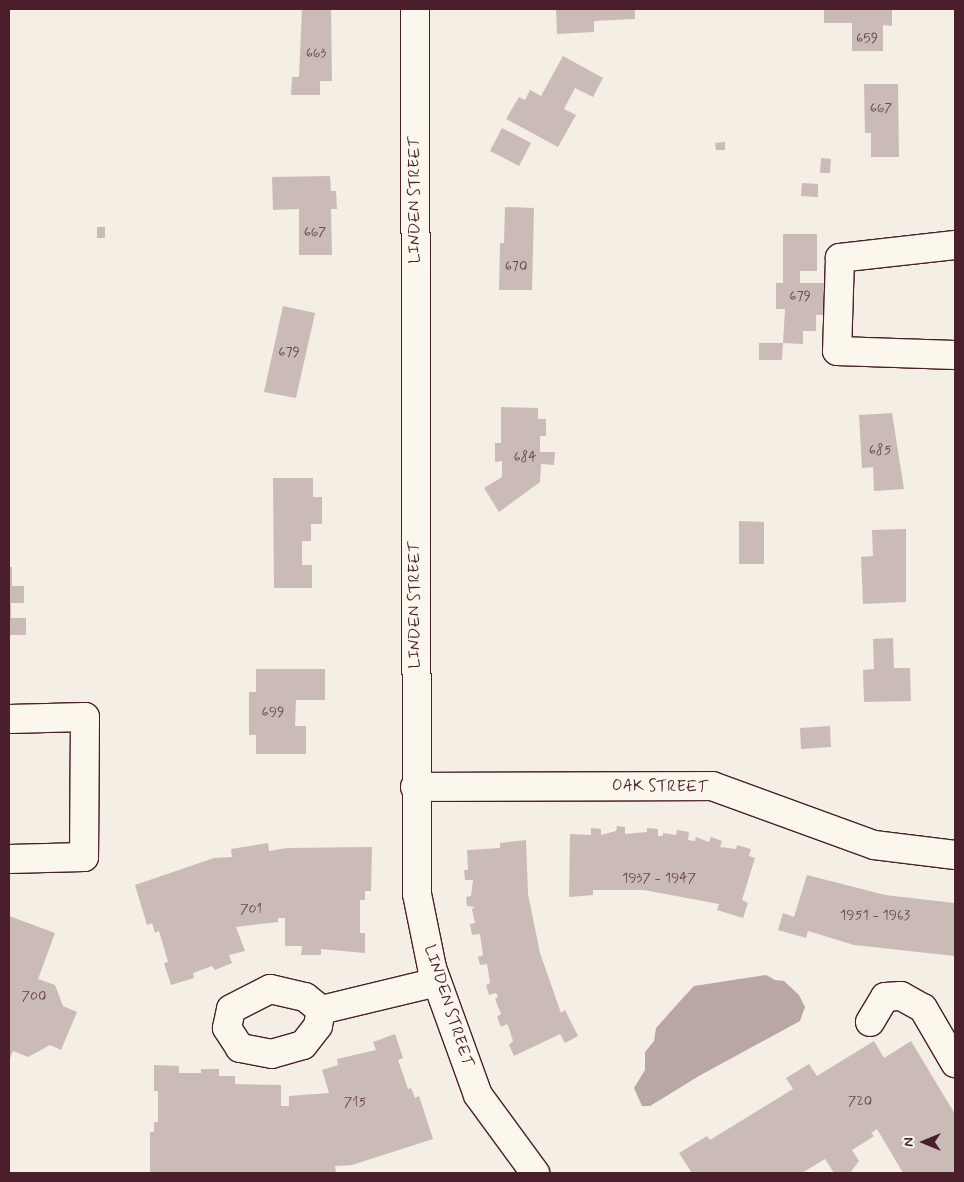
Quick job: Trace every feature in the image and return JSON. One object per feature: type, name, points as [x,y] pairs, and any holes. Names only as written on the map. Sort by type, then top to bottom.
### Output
[{"type":"street","name":"LINDEN STREET","points":[[415,9],[415,787],[417,894],[437,982],[478,1095],[535,1173]]},
{"type":"street","points":[[955,245],[840,258],[837,351],[955,355]]},
{"type":"street","points":[[9,719],[85,717],[84,857],[9,859]]},
{"type":"street","name":"OAK STREET","points":[[415,787],[712,786],[874,845],[955,855]]},
{"type":"street","points":[[321,1010],[437,982]]},
{"type":"street","points":[[870,1022],[885,997],[901,996],[923,1008],[955,1063]]},
{"type":"shaded area","points":[[766,975],[775,980],[784,981],[799,995],[805,1007],[800,1021],[699,1076],[650,1106],[642,1106],[634,1088],[645,1070],[645,1052],[654,1041],[656,1028],[694,986]]},
{"type":"building","points":[[302,9],[331,9],[332,81],[320,81],[320,95],[291,95],[292,77],[299,77]]},
{"type":"building","points":[[556,9],[635,9],[635,19],[594,21],[594,32],[557,34]]},
{"type":"building","points":[[824,9],[892,9],[892,26],[883,25],[883,51],[852,51],[852,23],[824,23]]},
{"type":"building","points":[[563,56],[603,78],[593,97],[575,88],[564,109],[576,115],[558,147],[506,119],[519,97],[525,100],[530,90],[541,96]]},
{"type":"building","points":[[864,84],[898,84],[899,157],[871,157],[871,133],[865,133]]},
{"type":"building","points":[[502,128],[531,143],[519,166],[490,151]]},
{"type":"building","points":[[725,142],[725,150],[716,150],[715,143]]},
{"type":"building","points":[[821,158],[831,159],[830,173],[820,173]]},
{"type":"building","points":[[330,176],[331,191],[336,191],[337,209],[331,209],[332,255],[299,255],[299,209],[273,210],[272,177]]},
{"type":"building","points":[[802,183],[818,184],[818,197],[801,196]]},
{"type":"building","points":[[505,207],[534,208],[532,290],[499,290],[500,243],[504,243]]},
{"type":"building","points":[[97,227],[105,227],[105,238],[97,238]]},
{"type":"building","points":[[783,234],[817,234],[817,271],[800,271],[800,283],[824,283],[824,315],[816,315],[816,331],[803,331],[803,344],[783,343],[785,309],[776,309],[776,283],[783,283]]},
{"type":"building","points":[[283,306],[315,313],[296,398],[264,392]]},
{"type":"building","points":[[759,343],[783,343],[782,360],[759,360]]},
{"type":"building","points":[[501,407],[538,408],[538,419],[546,419],[546,436],[540,436],[540,452],[555,452],[554,465],[541,464],[540,482],[499,512],[484,488],[502,477],[502,461],[495,462],[495,443],[501,443]]},
{"type":"building","points":[[892,413],[904,489],[874,491],[873,467],[862,468],[859,415]]},
{"type":"building","points":[[273,478],[313,478],[313,497],[322,497],[322,524],[311,524],[311,541],[302,541],[302,565],[312,565],[312,588],[274,588]]},
{"type":"building","points":[[739,521],[764,522],[764,564],[739,564]]},
{"type":"building","points":[[906,529],[906,602],[863,604],[861,557],[873,556],[872,530]]},
{"type":"building","points":[[9,567],[12,567],[12,586],[24,586],[24,603],[11,603],[11,618],[26,618],[26,635],[11,635],[9,639]]},
{"type":"building","points":[[893,638],[894,668],[910,668],[911,701],[864,702],[863,670],[874,669],[873,639]]},
{"type":"building","points":[[256,669],[325,669],[325,700],[296,700],[295,726],[306,726],[306,754],[256,754],[256,735],[249,735],[249,692],[256,692]]},
{"type":"building","points":[[830,726],[831,747],[801,749],[800,728]]},
{"type":"building","points":[[617,826],[625,827],[625,834],[647,832],[647,828],[658,829],[658,836],[663,836],[663,833],[676,835],[677,830],[689,832],[688,840],[695,841],[696,837],[709,842],[711,837],[722,841],[720,847],[736,849],[737,845],[751,849],[749,856],[755,858],[742,900],[748,903],[743,918],[717,910],[719,904],[644,890],[593,890],[593,895],[569,897],[570,834],[591,835],[591,828],[601,829],[601,835],[616,831]]},
{"type":"building","points":[[526,840],[528,894],[540,953],[561,1013],[565,1010],[578,1036],[565,1043],[560,1034],[514,1056],[509,1045],[513,1041],[509,1028],[507,1024],[501,1027],[497,1017],[501,1014],[495,999],[498,997],[496,993],[489,995],[486,985],[490,983],[487,964],[480,965],[478,957],[483,955],[480,934],[472,935],[470,924],[475,923],[472,909],[475,907],[467,906],[466,897],[471,896],[473,880],[465,880],[464,870],[468,870],[467,850],[500,848],[500,843]]},
{"type":"building","points":[[268,843],[269,851],[287,848],[372,847],[371,891],[365,891],[365,900],[360,900],[360,933],[365,933],[365,953],[321,949],[321,955],[301,955],[302,946],[285,946],[285,918],[278,918],[278,922],[236,927],[245,951],[229,955],[232,963],[215,970],[212,966],[193,973],[194,978],[171,985],[164,963],[168,962],[159,931],[155,933],[152,923],[147,925],[135,885],[214,858],[232,857],[231,849]]},
{"type":"building","points":[[807,875],[885,895],[955,903],[955,956],[854,945],[808,931],[806,938],[778,930],[783,913],[794,917]]},
{"type":"building","points":[[9,916],[55,933],[38,979],[55,985],[63,1006],[77,1012],[61,1050],[50,1045],[28,1057],[13,1051],[9,1061]]},
{"type":"building","points":[[395,1034],[403,1058],[398,1060],[408,1089],[411,1088],[415,1098],[419,1096],[433,1139],[352,1165],[335,1166],[336,1173],[150,1173],[150,1132],[154,1132],[154,1122],[158,1122],[158,1091],[154,1091],[154,1065],[179,1066],[179,1073],[201,1073],[201,1069],[219,1069],[219,1076],[235,1076],[235,1084],[281,1085],[281,1106],[289,1106],[289,1096],[329,1093],[322,1070],[338,1065],[337,1059],[376,1050],[373,1042]]},
{"type":"building","points":[[874,1041],[884,1058],[911,1041],[955,1114],[955,1173],[903,1173],[877,1129],[871,1133],[874,1136],[852,1150],[859,1161],[850,1173],[834,1173],[825,1159],[802,1173],[692,1173],[679,1153],[707,1136],[710,1140],[793,1089],[786,1078],[809,1064],[817,1076]]}]
